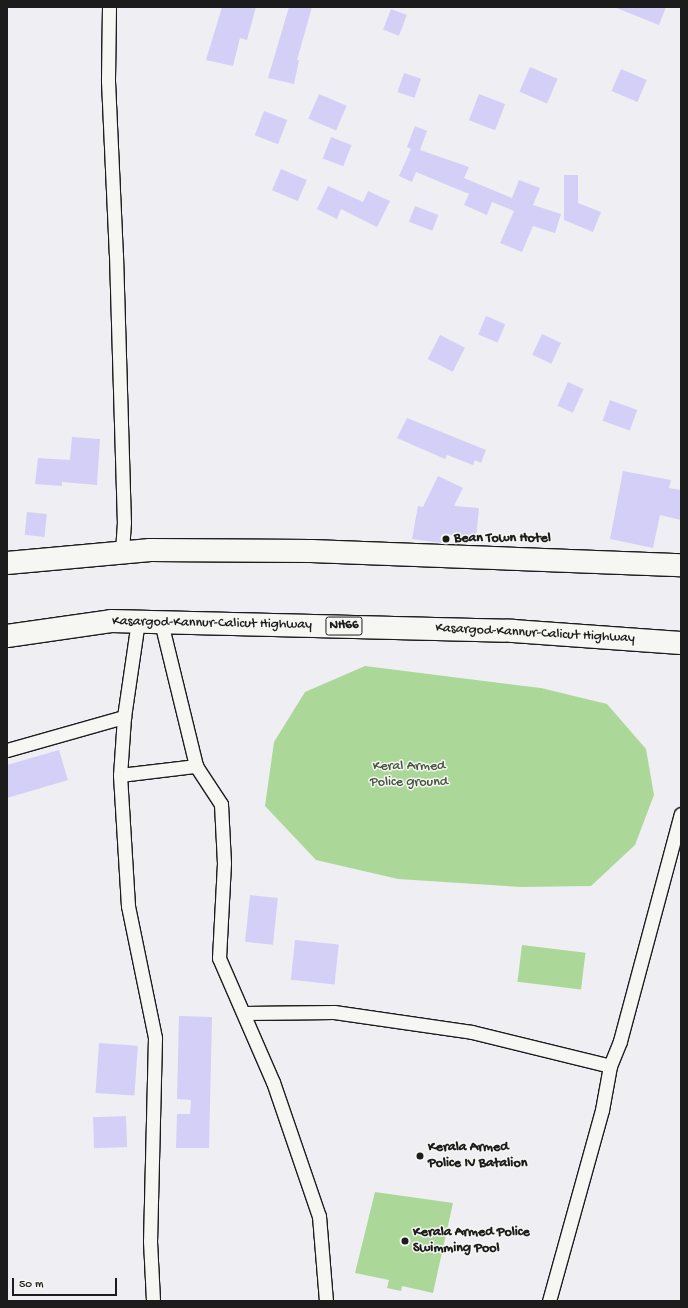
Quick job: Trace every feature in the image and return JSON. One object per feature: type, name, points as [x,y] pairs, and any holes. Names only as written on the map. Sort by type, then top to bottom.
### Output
[{"type":"highway","points":[[7,562],[122,551],[311,551],[681,565]]},
{"type":"highway","name":"Kasargod-Kannur-Calicut Highway","points":[[7,636],[111,621],[138,621],[513,631],[681,643]]},
{"type":"street","points":[[109,7],[108,81],[116,256],[124,522],[122,551]]},
{"type":"street","points":[[138,621],[124,717],[120,775],[128,906],[156,1038],[150,1241],[153,1301]]},
{"type":"street","points":[[161,622],[196,766],[221,804],[224,863],[219,958],[273,1082],[319,1216],[326,1301]]},
{"type":"street","points":[[7,750],[124,717]]},
{"type":"street","points":[[120,775],[196,766]]},
{"type":"street","points":[[549,1301],[602,1110],[610,1066],[620,1041],[681,814]]},
{"type":"street","points":[[244,1013],[334,1012],[472,1032],[610,1066]]},
{"type":"green space","name":"Keral Armed Police ground","points":[[365,666],[541,688],[607,704],[646,749],[654,795],[635,845],[591,886],[521,887],[398,879],[316,860],[265,806],[274,742],[305,692]]},
{"type":"green space","points":[[522,945],[586,953],[581,990],[517,982]]},
{"type":"green space","name":"Kerala Armed Police Swimming Pool","points":[[375,1192],[453,1203],[433,1293],[402,1286],[401,1291],[387,1288],[389,1280],[355,1273]]},
{"type":"building","points":[[222,7],[256,7],[247,40],[240,38],[233,66],[206,60]]},
{"type":"building","points":[[289,7],[312,7],[297,60],[299,60],[294,84],[268,78]]},
{"type":"building","points":[[614,7],[666,7],[659,25]]},
{"type":"building","points":[[391,9],[407,15],[399,36],[383,30]]},
{"type":"building","points":[[530,67],[558,79],[547,104],[519,92]]},
{"type":"building","points":[[621,69],[647,80],[637,102],[612,91]]},
{"type":"building","points":[[404,73],[421,79],[415,98],[397,92]]},
{"type":"building","points":[[319,94],[347,106],[336,131],[308,119]]},
{"type":"building","points":[[479,94],[505,104],[495,130],[469,120]]},
{"type":"building","points":[[264,111],[287,120],[278,144],[255,135]]},
{"type":"building","points":[[415,126],[427,131],[420,150],[469,167],[464,178],[512,198],[519,180],[540,188],[533,205],[561,214],[555,233],[533,226],[522,252],[500,243],[514,211],[492,202],[487,215],[464,205],[469,194],[416,172],[412,182],[399,176],[411,149],[407,147]]},
{"type":"building","points":[[331,137],[352,145],[343,166],[323,158]]},
{"type":"building","points":[[281,169],[307,180],[298,201],[272,190]]},
{"type":"building","points":[[564,175],[578,175],[578,203],[601,212],[593,232],[564,220]]},
{"type":"building","points":[[328,186],[363,202],[368,191],[390,201],[377,227],[341,209],[337,219],[317,209]]},
{"type":"building","points":[[415,206],[438,215],[432,231],[409,222]]},
{"type":"building","points":[[486,316],[505,324],[498,343],[478,334]]},
{"type":"building","points":[[542,334],[561,343],[551,364],[532,355]]},
{"type":"building","points":[[440,335],[465,348],[453,372],[428,359]]},
{"type":"building","points":[[568,382],[584,389],[573,413],[557,406]]},
{"type":"building","points":[[610,400],[637,410],[630,431],[602,421]]},
{"type":"building","points":[[407,418],[486,450],[481,463],[475,460],[473,465],[447,455],[445,459],[397,438]]},
{"type":"building","points":[[72,437],[100,439],[97,485],[62,482],[62,486],[35,484],[38,458],[70,460]]},
{"type":"building","points":[[623,471],[671,480],[669,488],[681,490],[681,520],[660,515],[653,548],[610,539]]},
{"type":"building","points":[[438,476],[463,488],[454,506],[479,508],[476,538],[443,534],[442,543],[412,539],[418,506],[423,507]]},
{"type":"building","points":[[27,512],[47,514],[44,537],[25,535]]},
{"type":"building","points":[[59,750],[68,780],[7,798],[7,765]]},
{"type":"building","points":[[250,895],[278,898],[273,945],[245,942]]},
{"type":"building","points":[[295,940],[339,945],[335,984],[291,980]]},
{"type":"building","points":[[179,1016],[212,1017],[209,1148],[176,1148],[177,1114],[190,1114],[191,1100],[177,1099]]},
{"type":"building","points":[[99,1043],[138,1046],[134,1096],[96,1093]]},
{"type":"building","points":[[126,1116],[127,1147],[94,1148],[93,1117]]},
{"type":"place","name":"Bean Town Hotel","points":[[446,539]]},
{"type":"place","name":"Kerala Armed Police IV Batalion","points":[[420,1156]]},
{"type":"place","name":"Kerala Armed Police Swimming Pool","points":[[405,1241]]}]
